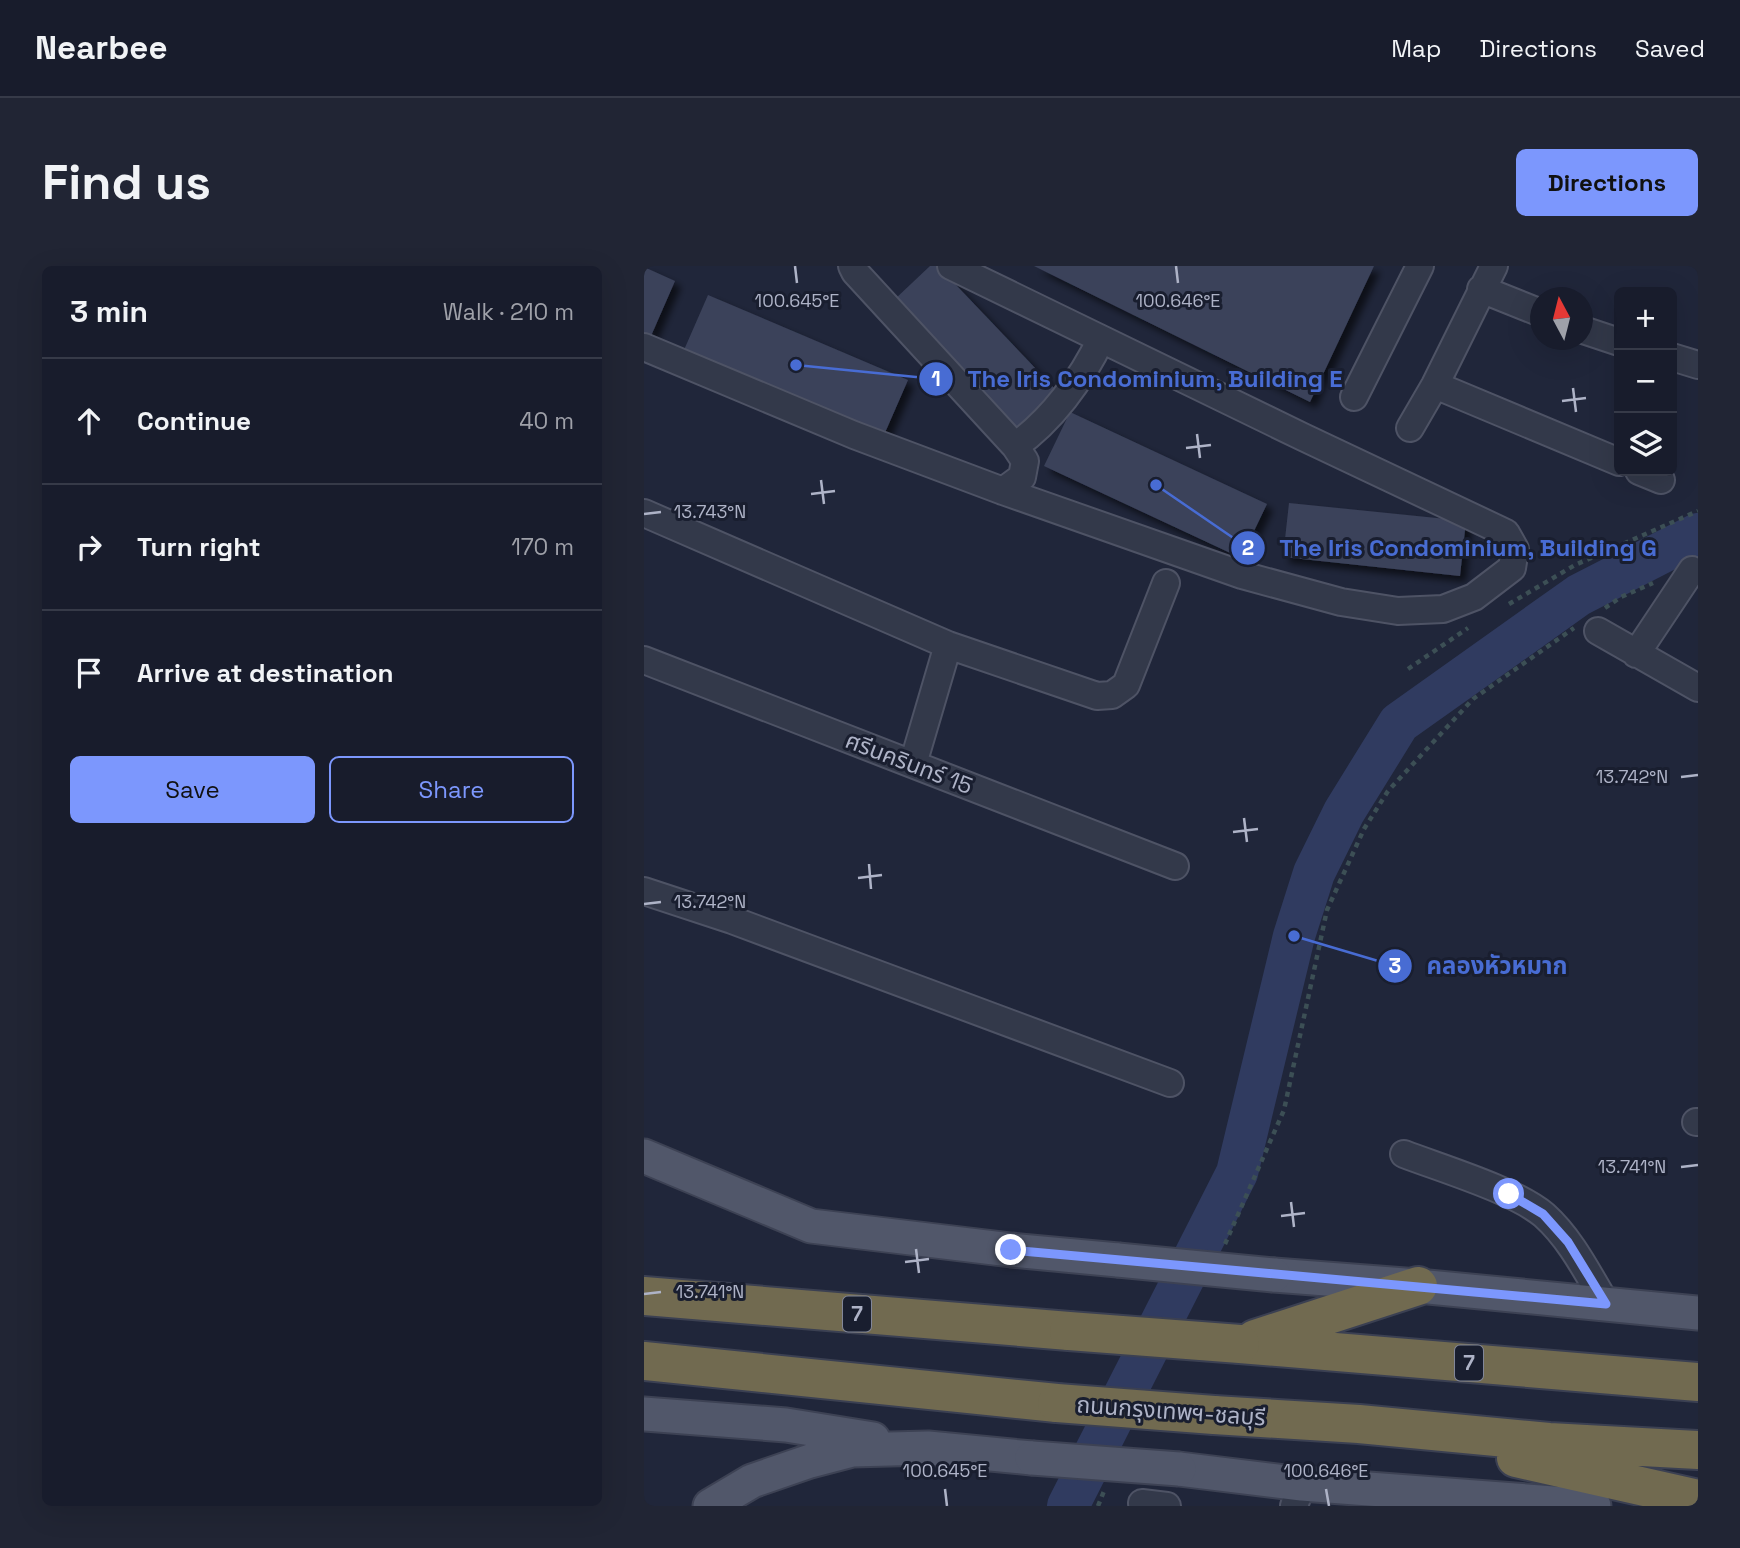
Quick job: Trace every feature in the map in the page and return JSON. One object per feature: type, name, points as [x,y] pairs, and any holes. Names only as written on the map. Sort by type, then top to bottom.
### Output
[{"type":"highway","points":[[1240,1344],[1418,1286]]},
{"type":"highway","name":"7","points":[[644,1296],[1698,1382]]},
{"type":"highway","name":"ถนนกรุงเทพฯ-ชลบุรี","points":[[644,1361],[1057,1403],[1359,1424],[1549,1442],[1698,1450]]},
{"type":"highway","points":[[1359,1424],[1698,1499]]},
{"type":"main road","points":[[644,1156],[811,1226],[1011,1250],[1698,1313]]},
{"type":"main road","points":[[644,1414],[786,1425],[928,1448],[1179,1469],[1298,1495],[1594,1506]]},
{"type":"main road","points":[[710,1506],[752,1481],[810,1461],[852,1450],[928,1448]]},
{"type":"street","points":[[852,266],[1015,446],[1025,461],[1022,477],[1003,491]]},
{"type":"street","points":[[644,347],[854,435],[1003,491],[1242,575],[1341,602],[1398,611],[1443,609],[1474,597],[1512,568],[1515,549],[1506,533],[951,266]]},
{"type":"street","points":[[1354,397],[1420,266]]},
{"type":"street","points":[[1410,428],[1435,385],[1494,266]]},
{"type":"street","points":[[1481,289],[1530,309]]},
{"type":"street","points":[[1593,333],[1614,340]]},
{"type":"street","points":[[1015,446],[1043,424],[1072,386],[1101,339]]},
{"type":"street","points":[[1677,359],[1698,365]]},
{"type":"street","points":[[1435,385],[1614,460]]},
{"type":"street","points":[[644,513],[948,645],[1097,696],[1112,695],[1126,685],[1166,583]]},
{"type":"street","points":[[1636,654],[1692,570]]},
{"type":"street","points":[[1591,623],[1636,654],[1698,688]]},
{"type":"street","points":[[913,764],[948,645]]},
{"type":"street","name":"ศรีนครินทร์ 15","points":[[644,660],[1175,866]]},
{"type":"street","points":[[644,891],[732,920],[1170,1083]]},
{"type":"street","points":[[1404,1154],[1509,1194],[1543,1214],[1568,1242],[1606,1304]]},
{"type":"path","points":[[1498,610],[1575,565],[1697,513]]},
{"type":"path","points":[[1223,1248],[1284,1110],[1327,910],[1364,829],[1388,791],[1473,699],[1591,623],[1621,597],[1658,581]]},
{"type":"path","points":[[1408,669],[1476,623]]},
{"type":"path","points":[[1098,1506],[1107,1485]]},
{"type":"building","points":[[930,266],[938,266],[1057,391],[1017,429],[894,300]]},
{"type":"building","points":[[1034,266],[1374,266],[1310,402]]},
{"type":"building","points":[[644,267],[675,281],[651,336],[644,333]]},
{"type":"building","points":[[708,295],[908,380],[884,435],[684,350]]},
{"type":"building","points":[[1070,412],[1267,504],[1241,558],[1044,466]]},
{"type":"building","points":[[1289,503],[1466,521],[1460,576],[1283,557]]},
{"type":"waterway","points":[[1068,1506],[1237,1173],[1294,936],[1314,873],[1344,812],[1399,723],[1579,595],[1698,534]]},
{"type":"place","name":"The Iris Condominium, Building E","points":[[796,365]]},
{"type":"place","name":"The Iris Condominium, Building G","points":[[1156,485]]},
{"type":"place","name":"คลองหัวหมาก","points":[[1294,936]]},
{"type":"route","points":[[1011,1250],[1606,1304],[1568,1242],[1543,1214],[1509,1194]]}]
